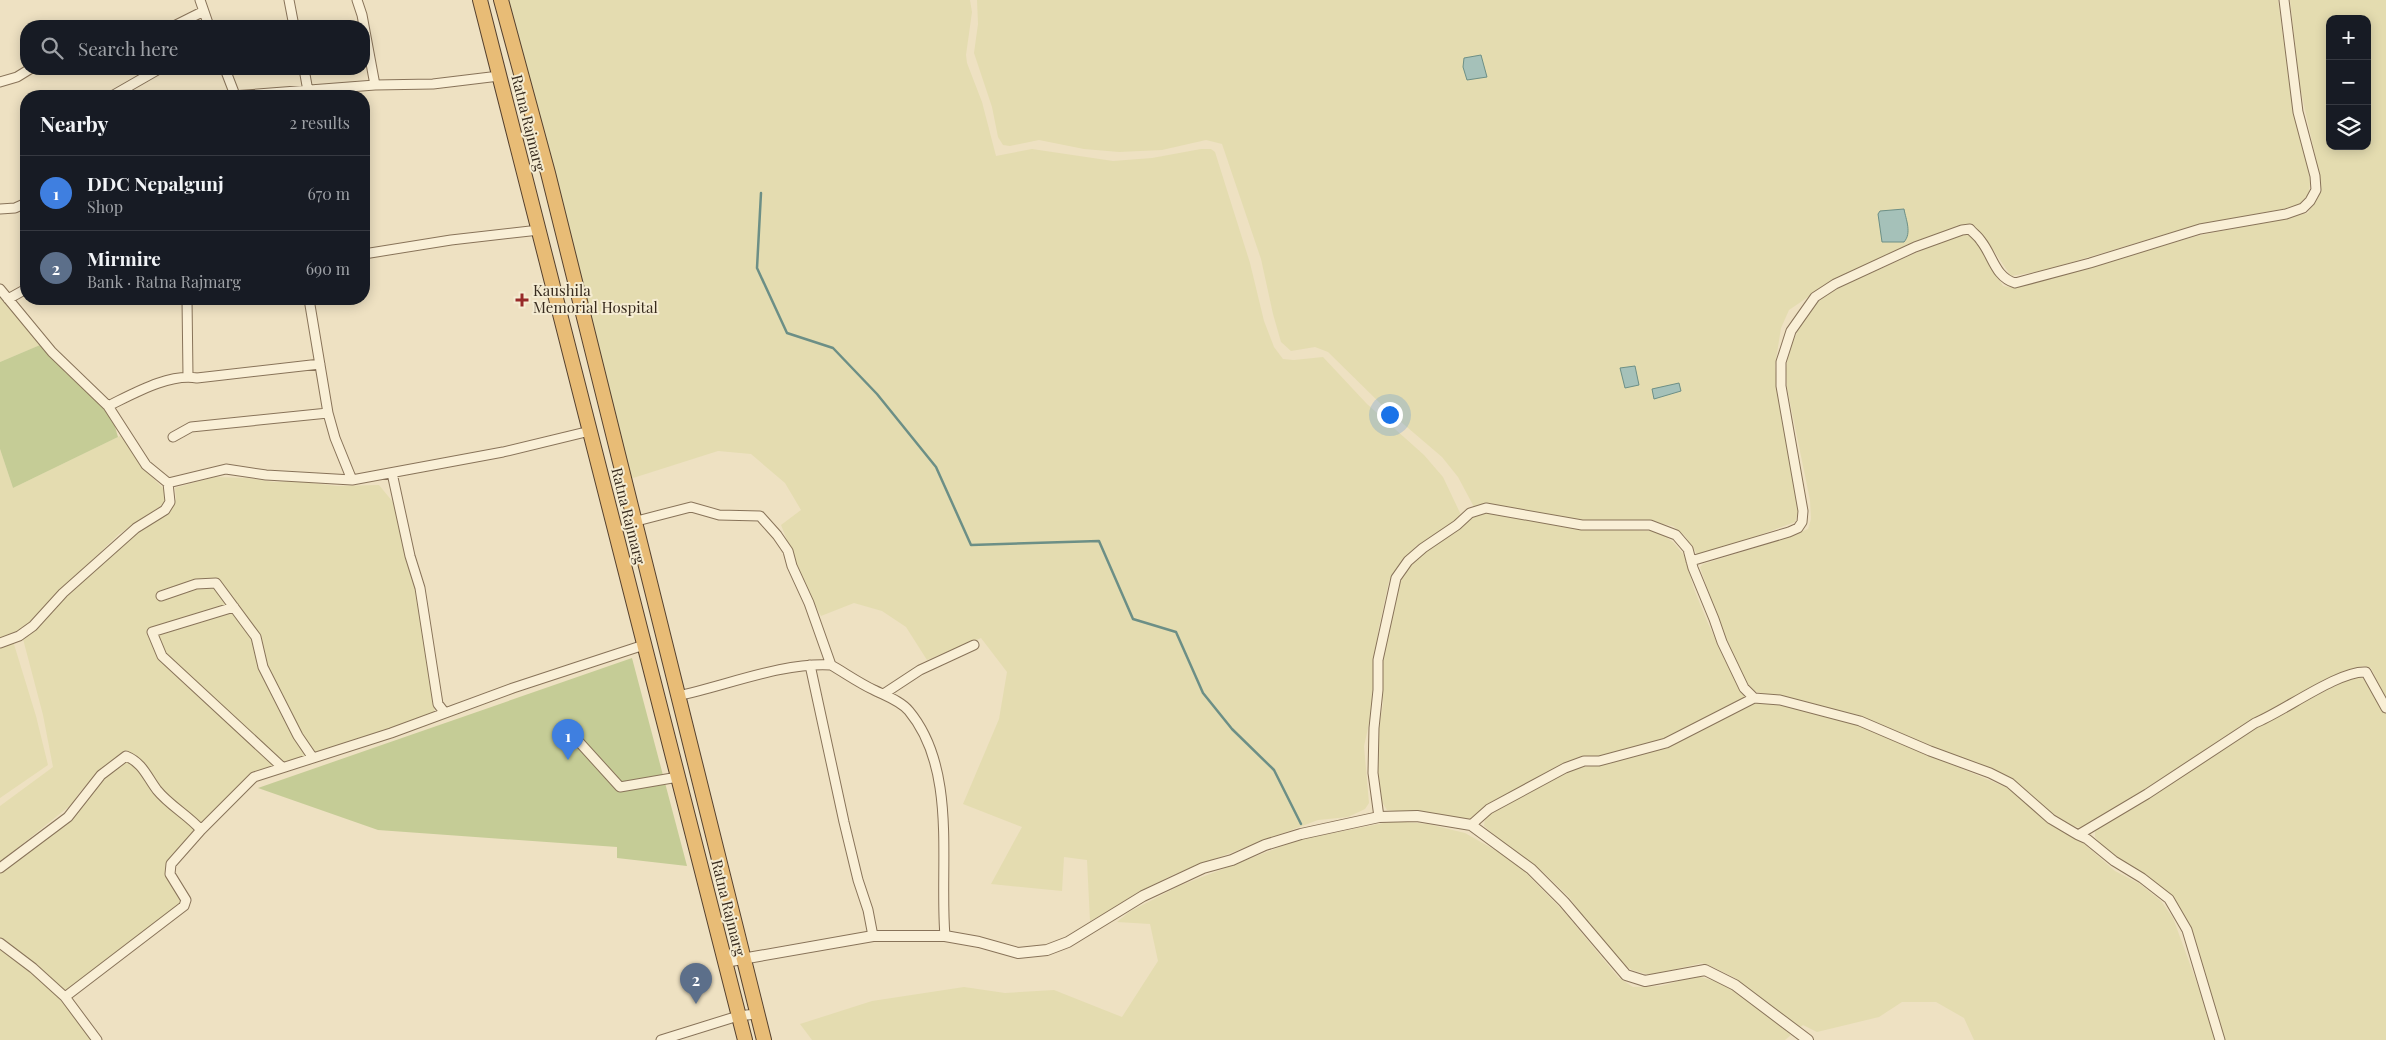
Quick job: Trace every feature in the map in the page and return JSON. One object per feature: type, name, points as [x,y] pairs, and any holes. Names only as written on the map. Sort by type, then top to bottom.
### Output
[{"type":"highway","name":"Ratna Rajmarg","points":[[480,0],[745,1040]]},
{"type":"highway","name":"Ratna Rajmarg","points":[[501,0],[548,173],[633,522],[764,1040]]},
{"type":"street","points":[[200,0],[205,20]]},
{"type":"street","points":[[289,0],[293,20]]},
{"type":"street","points":[[357,0],[363,20]]},
{"type":"street","points":[[1691,561],[1789,532],[1798,528],[1802,522],[1803,511],[1794,452],[1781,386],[1781,362],[1791,331],[1803,311],[1815,297],[1835,284],[1915,247],[1962,230],[1970,229],[1981,241],[2000,275],[2006,280],[2015,282],[2090,264],[2200,229],[2286,214],[2302,208],[2310,201],[2316,190],[2315,176],[2298,112],[2284,0]]},
{"type":"street","points":[[186,20],[202,12]]},
{"type":"street","points":[[370,58],[375,85]]},
{"type":"street","points":[[0,82],[20,75]]},
{"type":"street","points":[[122,90],[149,75]]},
{"type":"street","points":[[227,75],[231,90]]},
{"type":"street","points":[[305,75],[308,90]]},
{"type":"street","points":[[319,90],[375,85],[433,84],[499,76]]},
{"type":"street","points":[[0,209],[20,206]]},
{"type":"street","points":[[370,253],[451,240],[539,230]]},
{"type":"street","points":[[0,289],[52,352],[108,406],[146,465],[168,484],[170,502],[165,510],[136,528],[85,573],[63,593],[33,626],[19,636],[0,643]]},
{"type":"street","points":[[8,299],[20,292]]},
{"type":"street","points":[[187,305],[188,376]]},
{"type":"street","points":[[310,305],[328,413],[335,438],[352,480]]},
{"type":"street","points":[[108,406],[149,386],[188,376],[196,378],[320,364]]},
{"type":"street","points":[[173,436],[191,427],[328,413]]},
{"type":"street","points":[[168,484],[226,469],[266,475],[352,480],[503,452],[590,431]]},
{"type":"street","points":[[392,473],[410,556],[420,588],[438,704],[445,713]]},
{"type":"street","points":[[633,522],[691,507],[718,515],[760,516],[788,551],[792,566],[809,603],[831,665]]},
{"type":"street","points":[[1379,817],[1374,773],[1374,728],[1378,697],[1378,660],[1396,578],[1408,560],[1457,525],[1470,512],[1486,508],[1582,525],[1650,525],[1676,535],[1684,541],[1722,642],[1744,688],[1754,698]]},
{"type":"street","points":[[161,596],[196,584],[216,582],[256,637],[263,667],[298,736],[313,758]]},
{"type":"street","points":[[234,607],[152,632],[162,656],[282,767]]},
{"type":"street","points":[[65,997],[184,906],[186,900],[170,874],[171,864],[201,830],[254,777],[644,644]]},
{"type":"street","points":[[885,694],[920,670],[974,645]]},
{"type":"street","points":[[810,665],[844,822],[858,880],[868,910],[873,936]]},
{"type":"street","points":[[677,696],[810,665],[831,665],[875,691],[885,694],[909,710],[926,740],[938,775],[945,823],[943,862],[945,936]]},
{"type":"street","points":[[2078,835],[2147,794],[2255,723],[2275,715],[2339,679],[2359,672],[2366,672],[2386,708]]},
{"type":"street","points":[[1471,825],[1489,809],[1565,768],[1584,761],[1599,760],[1666,742],[1754,698],[1780,700],[1842,715],[1990,773],[2010,783],[2051,819],[2086,839],[2114,862],[2142,878],[2169,899],[2187,930],[2220,1040]]},
{"type":"street","points":[[571,733],[620,786],[678,776]]},
{"type":"street","points":[[0,868],[68,817],[101,775],[126,756],[135,759],[158,790],[190,817],[201,830]]},
{"type":"street","points":[[725,962],[873,936],[945,936],[979,942],[1018,953],[1047,950],[1068,942],[1143,896],[1203,868],[1232,860],[1265,845],[1301,834],[1379,817],[1417,816],[1471,825],[1538,876],[1564,902],[1626,975],[1645,981],[1705,970],[1735,984],[1808,1040]]},
{"type":"street","points":[[0,943],[33,968],[65,997],[97,1040]]},
{"type":"street","points":[[661,1040],[738,1016],[756,1014]]},
{"type":"shaded area","points":[[508,0],[970,0],[972,12],[966,55],[967,63],[982,102],[996,156],[1032,149],[1113,161],[1152,158],[1201,149],[1211,149],[1215,152],[1250,263],[1264,321],[1274,347],[1283,359],[1294,360],[1323,357],[1367,404],[1424,455],[1443,477],[1461,515],[1456,522],[1416,546],[1389,581],[1378,632],[1373,706],[1364,746],[1369,803],[1365,809],[1348,817],[1318,820],[1175,874],[1135,894],[1090,921],[1087,860],[1064,857],[1062,891],[991,884],[1022,827],[963,804],[999,719],[1007,672],[981,638],[927,660],[906,627],[882,611],[854,603],[821,616],[805,586],[781,525],[801,510],[785,483],[751,454],[718,451],[630,479]]},
{"type":"shaded area","points":[[977,0],[2278,0],[2294,111],[2307,160],[2310,183],[2309,193],[2301,204],[2294,207],[2200,224],[2042,271],[2011,276],[1983,235],[1976,228],[1969,226],[1925,238],[1836,278],[1789,310],[1781,328],[1775,366],[1781,418],[1791,460],[1798,513],[1795,522],[1741,542],[1697,554],[1685,536],[1673,526],[1648,521],[1592,521],[1565,518],[1504,506],[1474,507],[1458,477],[1442,457],[1387,410],[1328,352],[1315,347],[1291,351],[1281,342],[1261,259],[1222,144],[1206,140],[1162,150],[1119,152],[1084,149],[1039,140],[1010,146],[1003,145],[998,137],[992,107],[974,53],[978,24]]},
{"type":"shaded area","points":[[2290,0],[2386,0],[2386,700],[2371,668],[2364,666],[2344,671],[2261,718],[2242,725],[2144,793],[2083,828],[2073,826],[2052,813],[2019,784],[2002,773],[1978,766],[1858,715],[1753,691],[1745,679],[1720,627],[1700,567],[1703,564],[1780,540],[1808,529],[1811,519],[1810,500],[1787,388],[1786,369],[1789,350],[1806,313],[1820,298],[1927,248],[1966,233],[1980,245],[2003,286],[2015,288],[2197,236],[2308,213],[2321,189],[2299,83]]},
{"type":"shaded area","points":[[0,293],[40,345],[0,362]]},
{"type":"shaded area","points":[[124,434],[149,474],[164,489],[167,498],[161,506],[119,534],[32,621],[21,630],[0,638],[0,449],[13,488]]},
{"type":"shaded area","points":[[214,477],[247,478],[274,482],[295,481],[337,486],[379,485],[397,507],[420,610],[435,714],[274,766],[201,826],[170,800],[153,775],[126,750],[100,770],[79,793],[72,804],[0,862],[0,806],[53,767],[43,715],[23,639],[64,597],[132,535],[168,512],[176,499],[175,488]]},
{"type":"shaded area","points":[[1481,512],[1575,528],[1658,531],[1673,542],[1684,555],[1694,589],[1707,621],[1728,667],[1745,693],[1744,701],[1660,742],[1606,757],[1581,757],[1561,766],[1469,819],[1387,810],[1380,799],[1377,779],[1378,732],[1383,704],[1381,678],[1383,656],[1396,591],[1405,572],[1419,557]]},
{"type":"shaded area","points":[[13,641],[36,716],[48,765],[0,798],[0,645]]},
{"type":"shaded area","points":[[2358,677],[2365,679],[2386,713],[2386,1040],[1974,1040],[1964,1018],[1936,1002],[1902,1002],[1879,1017],[1817,1032],[1803,1025],[1799,1028],[1735,978],[1702,963],[1650,975],[1632,970],[1619,961],[1597,936],[1569,897],[1542,871],[1509,848],[1484,826],[1485,818],[1493,811],[1575,768],[1608,764],[1668,746],[1748,705],[1764,701],[1779,703],[1863,727],[2010,789],[2047,823],[2082,842],[2115,871],[2140,884],[2161,901],[2173,918],[2205,1005],[2187,923],[2176,901],[2152,880],[2108,852],[2095,837],[2095,831],[2106,821],[2142,803],[2252,729],[2343,681]]},
{"type":"shaded area","points":[[127,759],[132,761],[198,829],[176,853],[172,882],[180,900],[178,908],[66,991],[0,938],[0,871],[65,823],[101,779]]},
{"type":"shaded area","points":[[1394,821],[1428,824],[1465,833],[1502,854],[1524,871],[1566,914],[1618,977],[1633,987],[1661,986],[1697,976],[1718,982],[1747,999],[1791,1035],[1785,1040],[812,1040],[800,1024],[872,1001],[964,987],[1005,993],[1054,990],[1122,1017],[1158,961],[1150,924],[1117,922],[1129,912],[1179,886],[1298,840]]},
{"type":"shaded area","points":[[0,947],[59,997],[93,1040],[0,1040]]},
{"type":"green space","points":[[40,345],[47,348],[65,372],[111,413],[118,437],[13,488],[0,449],[0,362]]},
{"type":"green space","points":[[632,658],[687,866],[617,858],[617,847],[378,830],[258,788]]},
{"type":"water","points":[[1481,55],[1487,77],[1467,80],[1463,67],[1464,58]]},
{"type":"water","points":[[1904,209],[1908,235],[1904,242],[1882,242],[1878,214],[1880,211]]},
{"type":"water","points":[[1635,366],[1639,385],[1625,388],[1620,368]]},
{"type":"water","points":[[1679,383],[1681,391],[1654,399],[1652,389]]},
{"type":"waterway","points":[[761,193],[757,268],[787,333],[833,348],[877,394],[936,467],[971,545],[1099,541],[1133,619],[1176,632],[1203,693],[1232,729],[1274,770],[1301,824]]},
{"type":"place","name":"Kaushila Memorial Hospital","points":[[522,300]]},
{"type":"place","name":"DDC Nepalgunj","points":[[568,760]]},
{"type":"place","name":"Mirmire","points":[[696,1004]]}]
